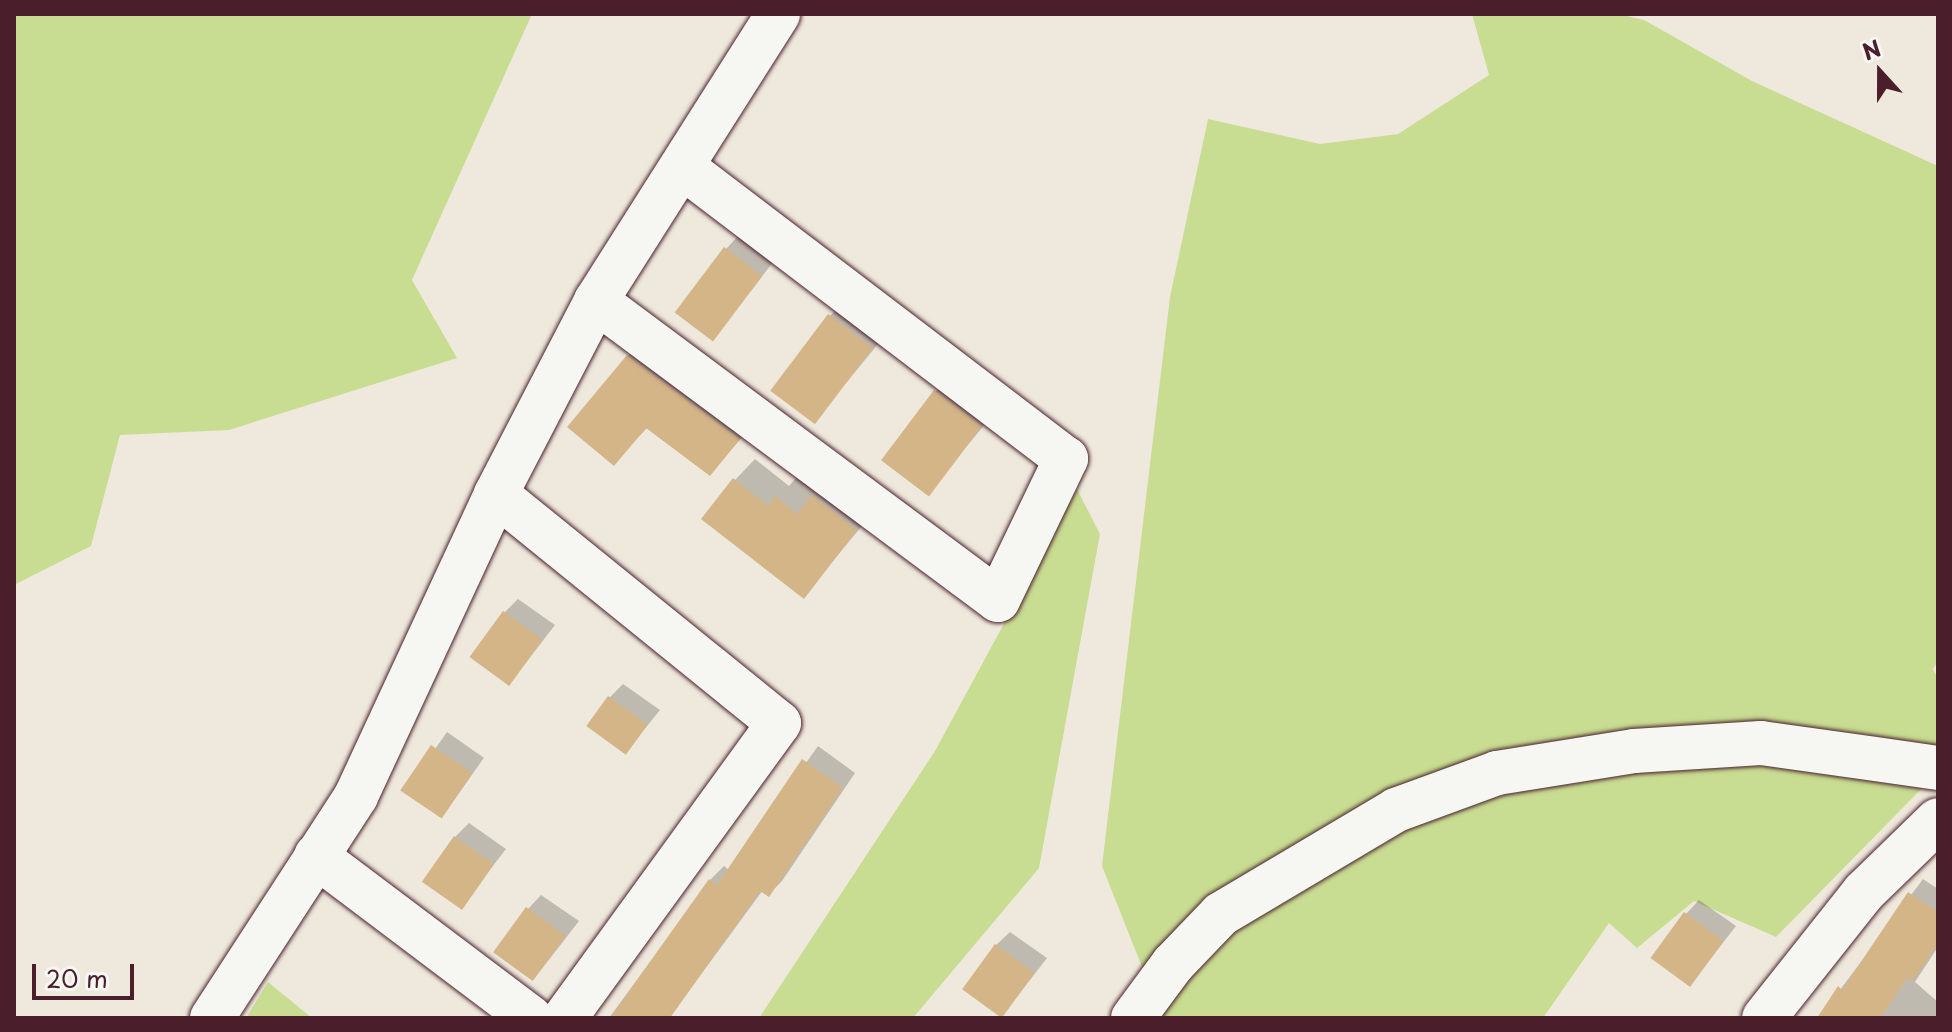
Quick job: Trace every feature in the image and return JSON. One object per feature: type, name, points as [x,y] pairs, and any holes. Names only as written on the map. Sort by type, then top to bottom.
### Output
[{"type":"street","points":[[212,1018],[356,796],[496,494],[596,301],[684,168],[778,14]]},
{"type":"street","points":[[596,301],[998,600],[1066,459],[684,168]]},
{"type":"street","points":[[496,494],[779,723],[565,1018]]},
{"type":"street","points":[[1133,1018],[1173,964],[1221,914],[1396,810],[1497,773],[1634,751],[1761,743],[1938,768]]},
{"type":"street","points":[[1764,1018],[1864,892],[1938,820]]},
{"type":"street","points":[[316,856],[531,1018]]},
{"type":"green space","points":[[14,14],[532,14],[412,280],[457,358],[229,430],[120,435],[91,546],[14,585]]},
{"type":"green space","points":[[1472,14],[1618,14],[1644,20],[1752,81],[1938,166],[1938,661],[1933,669],[1938,679],[1938,772],[1776,937],[1694,901],[1637,948],[1609,923],[1543,1018],[1110,1018],[1144,972],[1102,866],[1170,297],[1208,119],[1320,144],[1398,134],[1489,75]]},
{"type":"green space","points":[[1077,489],[1100,534],[1039,868],[913,1018],[759,1018],[935,751]]},
{"type":"green space","points":[[268,982],[312,1018],[246,1018]]},
{"type":"building","points":[[724,247],[762,276],[713,341],[675,312]]},
{"type":"building","points":[[828,314],[873,348],[815,424],[770,391]]},
{"type":"building","points":[[627,355],[740,439],[710,476],[646,428],[614,466],[567,427]]},
{"type":"building","points":[[934,390],[982,426],[929,496],[881,460]]},
{"type":"building","points":[[733,478],[768,506],[775,496],[797,514],[812,495],[857,530],[804,599],[701,519]]},
{"type":"building","points":[[503,611],[543,640],[509,686],[469,657]]},
{"type":"building","points":[[608,696],[648,725],[626,755],[586,726]]},
{"type":"building","points":[[431,745],[472,773],[442,819],[400,791]]},
{"type":"building","points":[[802,759],[843,788],[769,897],[760,891],[670,1018],[610,1018],[709,879],[717,885]]},
{"type":"building","points":[[454,836],[494,864],[462,910],[422,882]]},
{"type":"building","points":[[1908,892],[1938,912],[1938,943],[1913,981],[1908,977],[1882,1016],[1886,1018],[1817,1018],[1838,986],[1842,990]]},
{"type":"building","points":[[526,907],[566,936],[533,981],[493,952]]},
{"type":"building","points":[[1684,912],[1724,941],[1690,987],[1650,958]]},
{"type":"building","points":[[995,944],[1035,973],[1002,1018],[962,989]]}]
